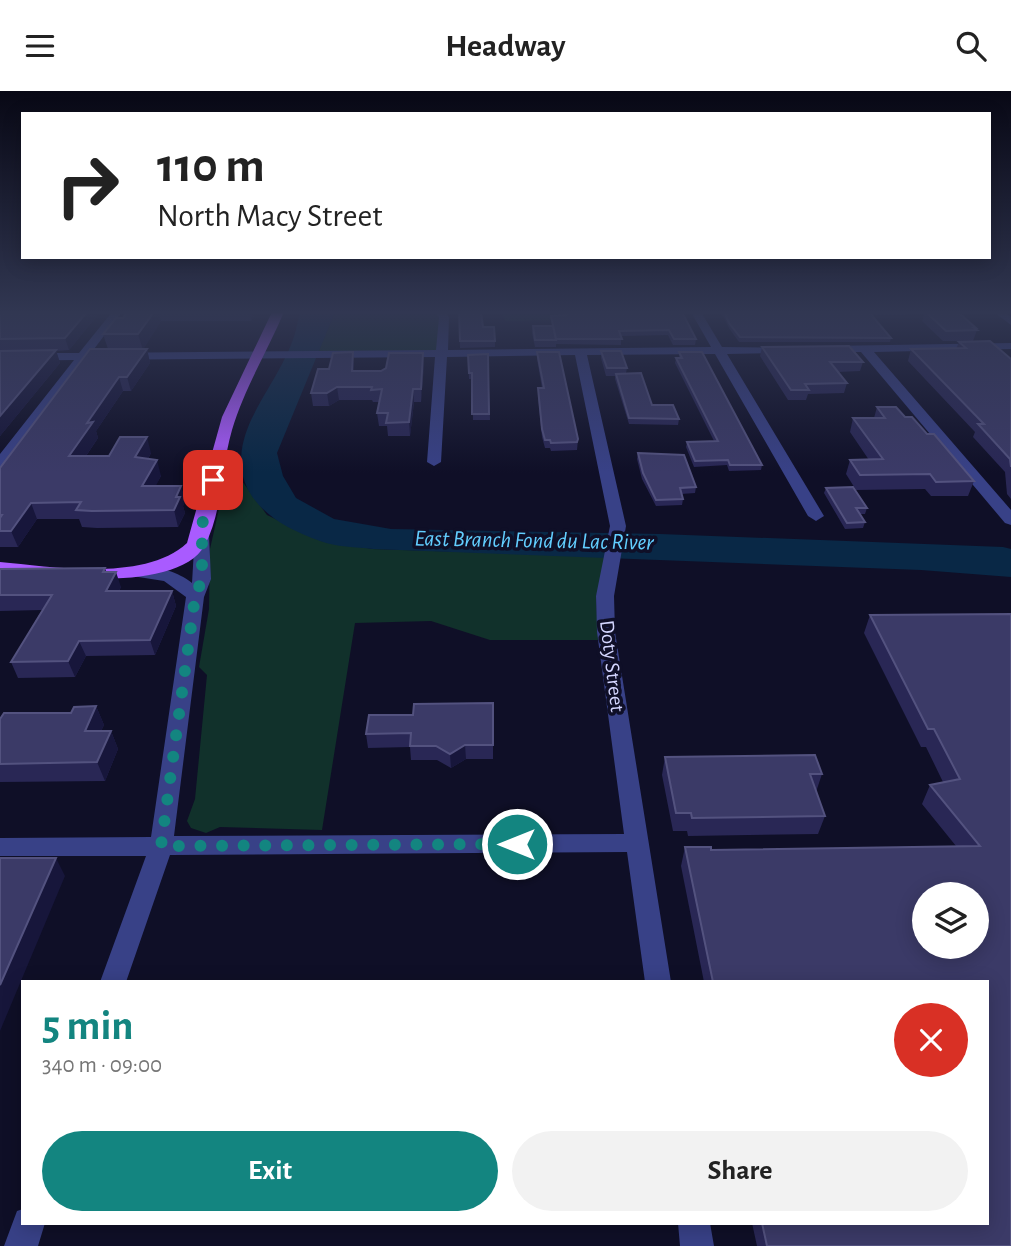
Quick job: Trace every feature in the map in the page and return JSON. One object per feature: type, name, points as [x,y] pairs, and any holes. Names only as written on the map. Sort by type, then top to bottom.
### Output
[{"type":"main road","points":[[0,568],[138,572],[183,558],[201,535],[225,433],[253,366]]},
{"type":"street","points":[[0,463],[74,366]]},
{"type":"street","points":[[434,462],[440,366]]},
{"type":"street","name":"Doty Street","points":[[584,366],[615,500],[618,526],[605,596],[606,632],[658,980]]},
{"type":"street","points":[[726,366],[816,516]]},
{"type":"street","points":[[879,366],[1011,520]]},
{"type":"street","points":[[114,980],[161,846],[195,597],[202,579],[201,535]]},
{"type":"street","points":[[138,572],[178,579],[187,584],[195,597]]},
{"type":"street","points":[[0,846],[638,843]]},
{"type":"street","points":[[21,1246],[28,1225]]},
{"type":"street","points":[[694,1225],[697,1246]]},
{"type":"green space","points":[[242,481],[267,515],[321,541],[373,549],[612,557],[596,596],[598,640],[490,640],[431,621],[355,623],[322,830],[220,827],[206,833],[191,828],[187,821],[195,799],[207,675],[199,667],[209,609],[210,549],[225,482]]},
{"type":"water","name":"East Branch Fond du Lac River","points":[[280,366],[313,366],[277,453],[283,476],[296,498],[334,519],[391,529],[660,534],[1003,547],[1011,549],[1011,577],[921,570],[339,546],[320,541],[280,522],[252,496],[244,480],[241,462],[244,441],[252,418]]},
{"type":"building","points":[[0,366],[43,366],[0,416]]},
{"type":"building","points":[[77,366],[135,366],[127,377],[119,377],[87,423],[93,422],[69,456],[109,456],[120,437],[147,437],[135,457],[157,460],[142,486],[181,486],[176,497],[180,497],[174,510],[92,511],[76,510],[81,502],[31,503],[11,531],[0,531],[0,468]]},
{"type":"building","points":[[330,366],[352,366],[352,371],[381,371],[386,366],[422,366],[421,389],[413,389],[409,422],[386,423],[388,413],[377,413],[382,389],[337,387],[327,393],[311,393],[318,369],[329,369]]},
{"type":"building","points":[[469,366],[488,366],[489,414],[472,414],[472,373],[469,373]]},
{"type":"building","points":[[540,366],[562,366],[577,442],[551,443],[550,440],[545,440],[538,388],[544,388]]},
{"type":"building","points":[[606,366],[627,368],[607,368]]},
{"type":"building","points":[[680,366],[709,366],[762,465],[730,465],[728,460],[695,461],[687,442],[718,441]]},
{"type":"building","points":[[775,366],[833,366],[847,383],[805,384],[809,390],[791,390]]},
{"type":"building","points":[[927,366],[1011,366],[1011,467],[1010,459],[978,424],[984,424]]},
{"type":"building","points":[[641,373],[652,405],[673,405],[679,419],[629,418],[616,374]]},
{"type":"building","points":[[877,407],[896,407],[905,417],[912,417],[927,434],[934,434],[974,481],[936,482],[930,474],[860,475],[850,460],[883,459],[853,418],[885,418]]},
{"type":"building","points":[[638,453],[684,455],[696,487],[680,488],[683,499],[656,500],[643,473]]},
{"type":"building","points":[[853,487],[867,508],[856,508],[865,522],[847,523],[826,488]]},
{"type":"building","points":[[105,568],[103,572],[116,572],[106,591],[172,591],[150,640],[79,641],[68,661],[11,662],[52,595],[0,595],[0,569]]},
{"type":"building","points":[[1011,614],[1011,1246],[767,1246],[762,1225],[989,1225],[989,980],[713,980],[685,847],[711,847],[711,850],[980,846],[930,785],[960,779],[934,729],[928,729],[870,615]]},
{"type":"building","points":[[493,703],[493,745],[465,745],[450,754],[436,746],[410,746],[411,733],[366,734],[369,715],[413,715],[414,704]]},
{"type":"building","points":[[96,706],[85,731],[111,731],[97,762],[0,764],[0,719],[4,713],[71,713],[74,707]]},
{"type":"building","points":[[815,755],[822,774],[810,774],[825,816],[692,818],[691,813],[676,813],[665,757]]},
{"type":"building","points":[[0,858],[56,858],[0,985]]},
{"type":"route","points":[[213,480],[202,525],[202,579],[195,597],[161,846],[517,844]]}]
